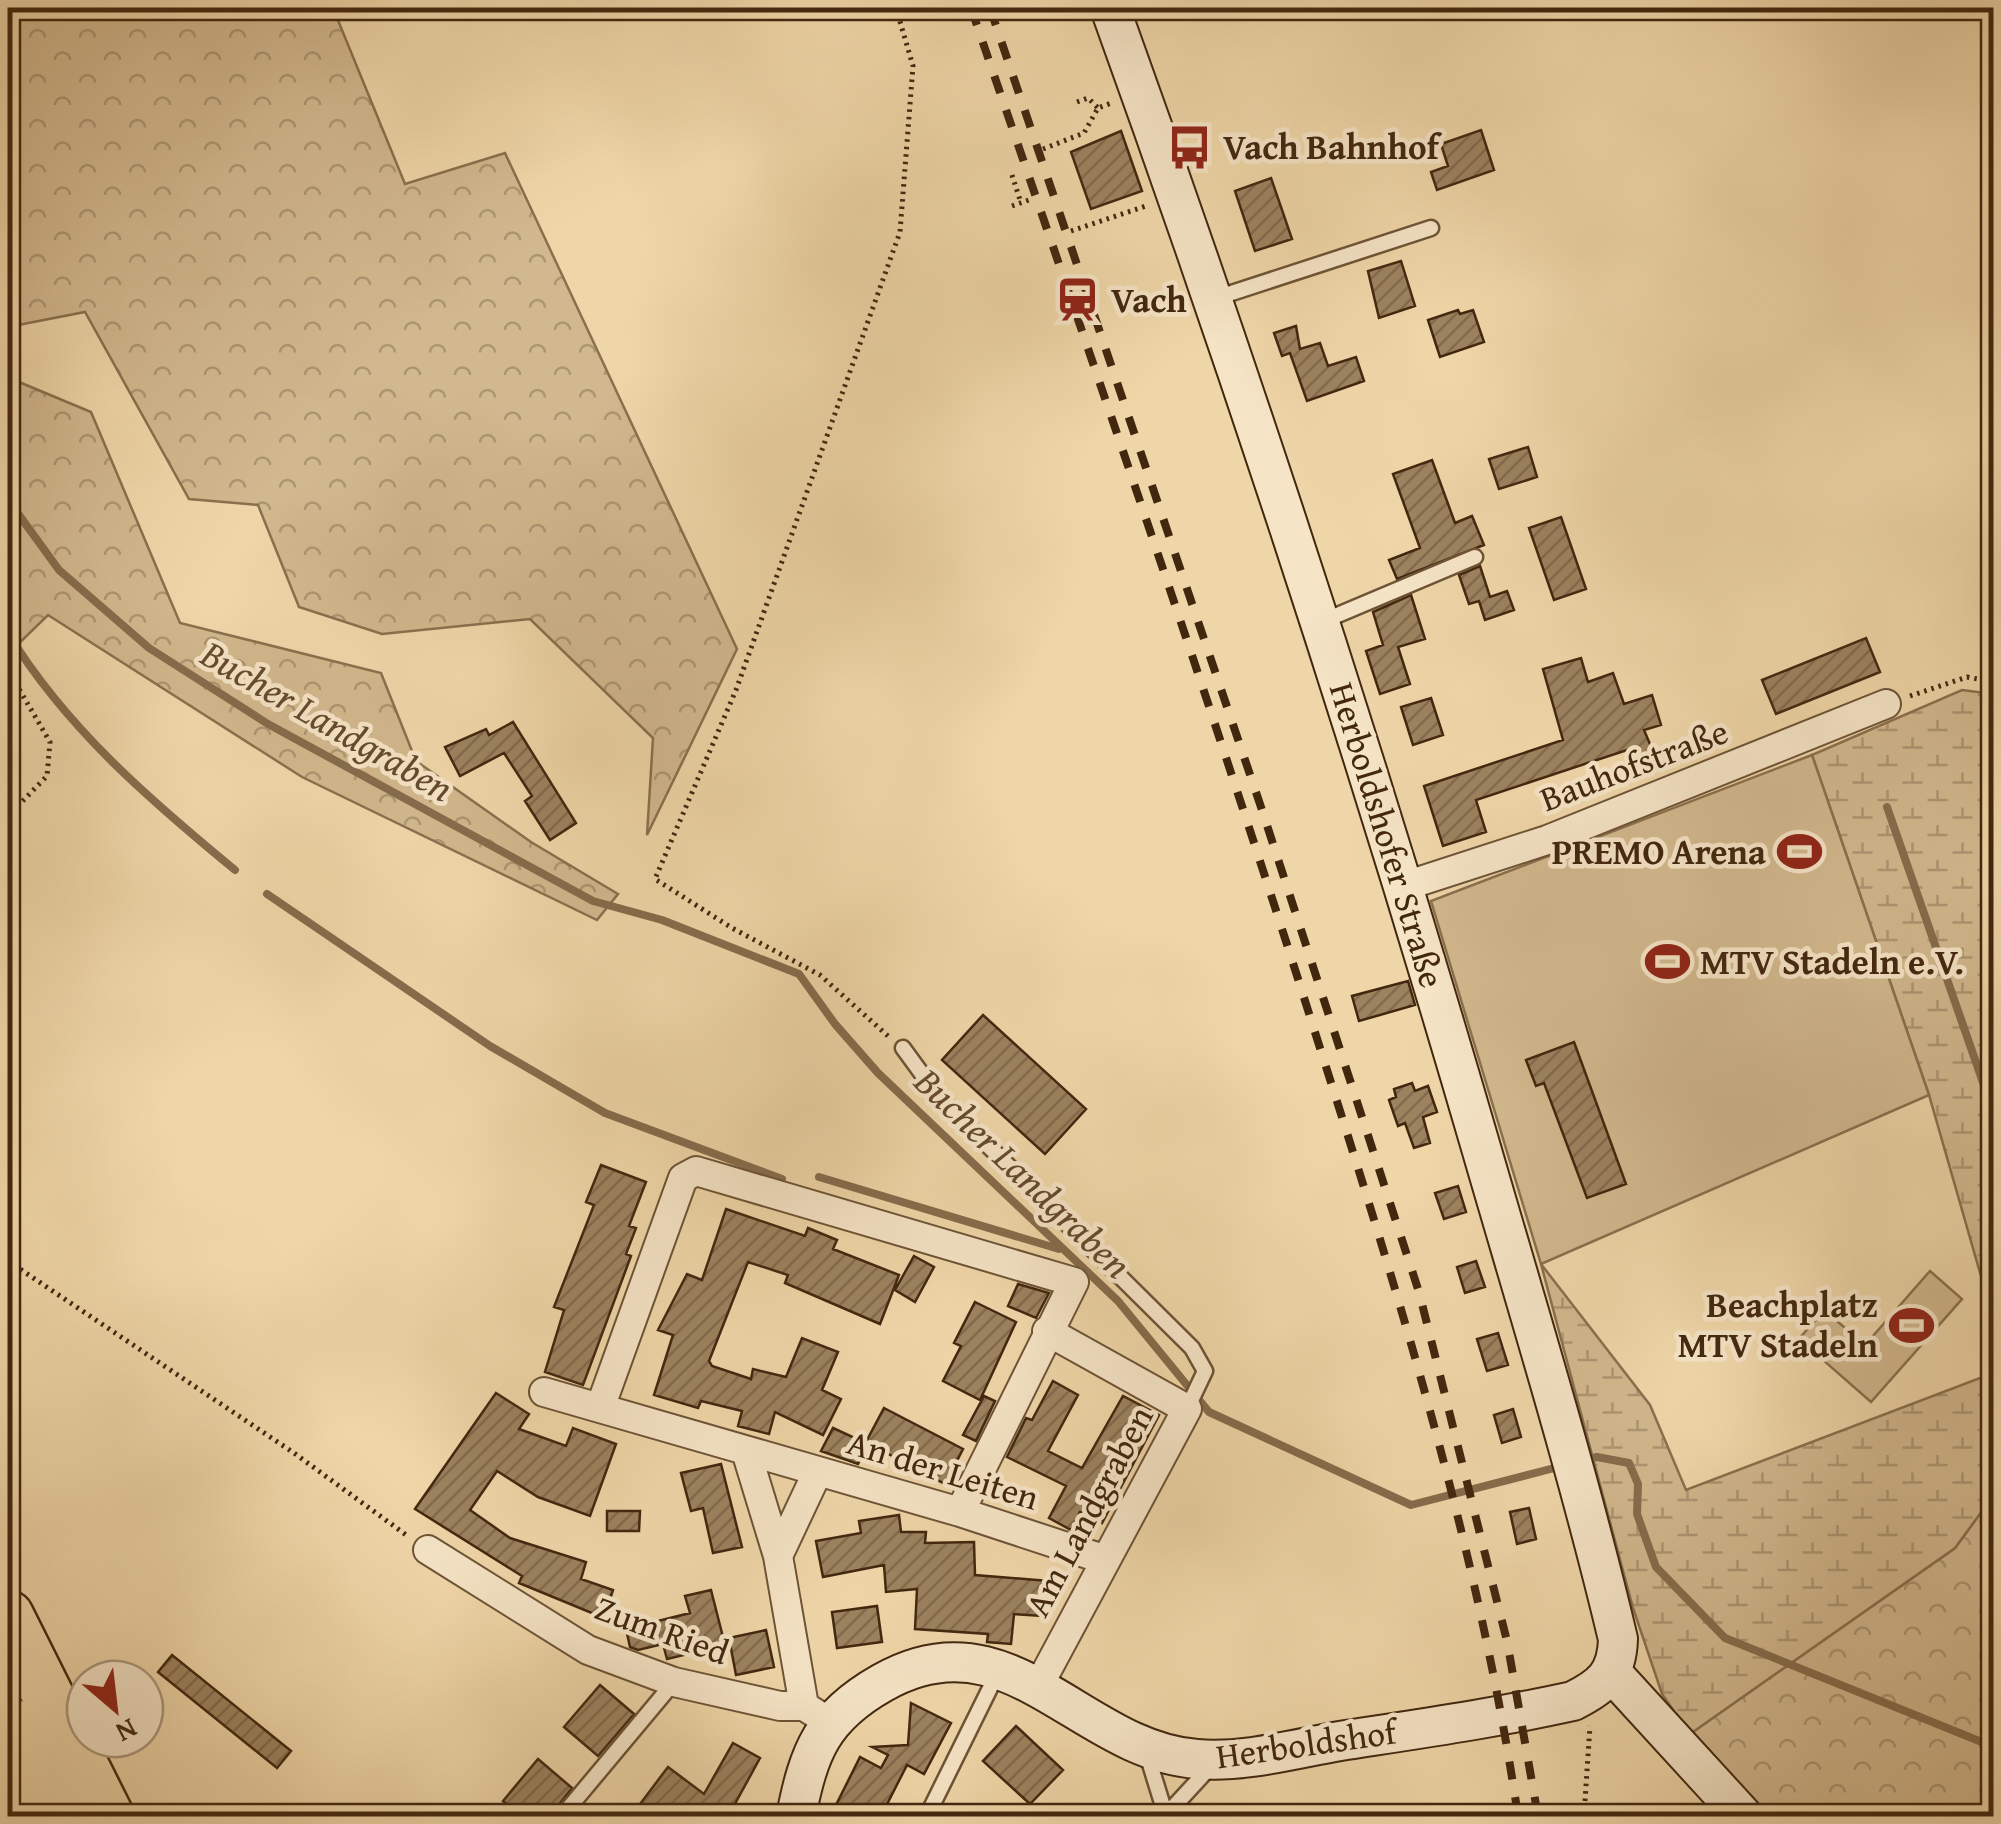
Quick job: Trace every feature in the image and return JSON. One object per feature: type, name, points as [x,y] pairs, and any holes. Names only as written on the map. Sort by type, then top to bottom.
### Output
[{"type":"highway","points":[[8,1616],[108,1816]]},
{"type":"highway","points":[[8,1722],[56,1816]]},
{"type":"street","name":"Herboldshofer Straße","points":[[1110,8],[1321,622],[1405,886],[1569,1449],[1618,1639],[1600,1684]]},
{"type":"street","name":"Bauhofstraße","points":[[1405,886],[1547,840],[1886,704]]},
{"type":"street","points":[[600,1408],[683,1178],[696,1171],[1074,1282],[960,1512]]},
{"type":"street","name":"Am Landgraben","points":[[1039,1685],[1103,1559],[1188,1409],[1047,1331]]},
{"type":"street","name":"An der Leiten","points":[[544,1392],[960,1512],[1103,1559]]},
{"type":"street","points":[[746,1452],[778,1556],[816,1714]]},
{"type":"street","name":"An der Leiten","points":[[778,1556],[818,1471]]},
{"type":"street","name":"Zum Ried","points":[[428,1550],[588,1650],[674,1682],[816,1714]]},
{"type":"street","name":"Herboldshof","points":[[796,1816],[816,1714],[853,1699],[900,1672],[934,1662],[970,1662],[999,1669],[1039,1685],[1146,1750],[1217,1760],[1548,1706],[1600,1684]]},
{"type":"street","points":[[1600,1684],[1743,1816]]},
{"type":"lane","points":[[1212,300],[1431,228]]},
{"type":"lane","points":[[1321,622],[1476,557]]},
{"type":"lane","points":[[903,1048],[938,1096],[1192,1348],[1205,1371],[1188,1409]]},
{"type":"lane","points":[[928,1816],[999,1669]]},
{"type":"lane","points":[[562,1816],[674,1682]]},
{"type":"lane","points":[[1146,1750],[1166,1816]]},
{"type":"lane","points":[[1166,1816],[1217,1760]]},
{"type":"path","points":[[896,8],[913,66],[900,232],[736,690],[655,879],[820,974],[903,1048]]},
{"type":"path","points":[[1043,149],[1084,133],[1098,108],[1140,92]]},
{"type":"path","points":[[1077,102],[1088,98],[1098,108]]},
{"type":"path","points":[[1012,175],[1021,203]]},
{"type":"path","points":[[1071,231],[1177,196]]},
{"type":"path","points":[[1012,206],[1029,200]]},
{"type":"path","points":[[8,670],[50,742],[47,776],[8,816]]},
{"type":"path","points":[[1886,704],[1967,677],[1994,682]]},
{"type":"path","points":[[8,1261],[294,1453],[428,1550]]},
{"type":"path","points":[[1584,1816],[1600,1684]]},
{"type":"green space","points":[[8,8],[333,8],[405,184],[505,153],[737,649],[647,835],[653,738],[530,619],[382,634],[299,607],[258,505],[189,499],[85,312],[8,327]]},
{"type":"green space","points":[[8,347],[19,382],[91,412],[180,623],[381,673],[416,761],[531,842],[618,894],[597,920],[302,777],[48,615],[9,653]]},
{"type":"green space","points":[[1962,690],[1993,694],[1993,1318],[1929,1095],[1812,755]]},
{"type":"green space","name":"MTV Stadeln e.V.","points":[[1812,755],[1929,1095],[1541,1264],[1431,901]]},
{"type":"green space","points":[[1541,1264],[1650,1405],[1686,1490],[1993,1373],[1993,1496],[1955,1548],[1690,1734],[1662,1694],[1633,1608]]},
{"type":"green space","name":"Beachplatz MTV Stadeln","points":[[1930,1271],[1962,1299],[1871,1402],[1799,1339],[1824,1310],[1865,1345]]},
{"type":"green space","points":[[1993,1496],[1993,1816],[1753,1816],[1690,1734],[1955,1548]]},
{"type":"building","points":[[1481,130],[1494,170],[1437,190],[1431,172],[1448,166],[1441,144]]},
{"type":"building","points":[[1121,131],[1142,191],[1091,209],[1071,152]]},
{"type":"building","points":[[1271,178],[1292,239],[1255,251],[1235,191]]},
{"type":"building","points":[[1401,261],[1415,306],[1379,318],[1368,271]]},
{"type":"building","points":[[1458,310],[1460,314],[1473,310],[1484,342],[1440,357],[1428,320]]},
{"type":"building","points":[[1296,326],[1300,349],[1320,343],[1328,366],[1356,357],[1364,381],[1307,401],[1290,353],[1282,356],[1274,333]]},
{"type":"building","points":[[1528,447],[1537,477],[1499,489],[1489,459]]},
{"type":"building","points":[[1432,460],[1455,523],[1472,516],[1484,545],[1397,579],[1389,560],[1420,548],[1393,474]]},
{"type":"building","points":[[1561,517],[1586,589],[1554,600],[1529,528]]},
{"type":"building","points":[[1480,566],[1490,597],[1507,591],[1514,610],[1485,620],[1479,601],[1469,604],[1459,575]]},
{"type":"building","points":[[1411,595],[1425,639],[1398,647],[1410,684],[1380,694],[1366,651],[1383,645],[1373,612]]},
{"type":"building","points":[[1866,638],[1880,672],[1776,714],[1762,680]]},
{"type":"building","points":[[1581,658],[1588,682],[1613,673],[1624,704],[1652,695],[1661,725],[1644,730],[1658,763],[1636,772],[1627,750],[1476,800],[1486,832],[1443,846],[1424,786],[1563,740],[1543,669]]},
{"type":"building","points":[[1431,698],[1443,735],[1413,745],[1401,707]]},
{"type":"building","points":[[513,722],[576,823],[550,840],[525,801],[532,796],[504,753],[460,776],[445,747],[486,729],[489,735]]},
{"type":"building","points":[[1408,981],[1415,1005],[1359,1021],[1352,996]]},
{"type":"building","points":[[983,1015],[1086,1109],[1045,1154],[942,1060]]},
{"type":"building","points":[[1574,1042],[1626,1184],[1587,1198],[1544,1083],[1536,1086],[1526,1060]]},
{"type":"building","points":[[1412,1083],[1415,1091],[1428,1086],[1437,1112],[1423,1117],[1430,1143],[1414,1148],[1405,1123],[1398,1126],[1389,1100],[1396,1097],[1394,1089]]},
{"type":"building","points":[[601,1165],[646,1182],[629,1226],[636,1228],[626,1254],[631,1256],[583,1385],[545,1372],[564,1310],[554,1307],[594,1205],[586,1202]]},
{"type":"building","points":[[1458,1186],[1466,1212],[1444,1219],[1435,1193]]},
{"type":"building","points":[[726,1209],[805,1236],[808,1228],[837,1240],[833,1249],[899,1275],[880,1324],[785,1283],[788,1275],[748,1262],[709,1361],[712,1366],[751,1379],[753,1369],[786,1377],[802,1338],[838,1352],[822,1390],[841,1399],[823,1435],[775,1412],[769,1434],[738,1426],[742,1411],[701,1401],[698,1408],[654,1395],[673,1335],[658,1330],[687,1274],[702,1280]]},
{"type":"building","points":[[914,1256],[934,1267],[915,1302],[895,1290]]},
{"type":"building","points":[[1476,1261],[1485,1287],[1465,1293],[1457,1267]]},
{"type":"building","points":[[1018,1284],[1049,1293],[1036,1318],[1008,1306]]},
{"type":"building","points":[[975,1302],[1016,1322],[980,1400],[943,1381],[961,1346],[954,1343]]},
{"type":"building","points":[[1498,1333],[1508,1365],[1487,1371],[1477,1339]]},
{"type":"building","points":[[1053,1381],[1078,1395],[1048,1451],[1082,1468],[1123,1396],[1159,1415],[1102,1523],[1080,1512],[1071,1530],[1049,1518],[1066,1486],[1007,1457],[1026,1418],[1032,1420]]},
{"type":"building","points":[[496,1393],[529,1414],[519,1429],[566,1446],[573,1428],[616,1444],[590,1516],[538,1497],[497,1471],[470,1510],[510,1538],[586,1562],[581,1579],[613,1590],[604,1618],[519,1583],[522,1576],[415,1509]]},
{"type":"building","points":[[984,1396],[995,1401],[976,1441],[963,1435]]},
{"type":"building","points":[[884,1408],[963,1449],[945,1484],[866,1442]]},
{"type":"building","points":[[1513,1409],[1521,1437],[1502,1443],[1494,1415]]},
{"type":"building","points":[[833,1428],[868,1444],[858,1464],[821,1451]]},
{"type":"building","points":[[721,1464],[742,1547],[713,1553],[703,1508],[691,1511],[681,1473]]},
{"type":"building","points":[[1529,1508],[1536,1539],[1517,1544],[1510,1512]]},
{"type":"building","points":[[607,1511],[640,1511],[639,1531],[607,1531]]},
{"type":"building","points":[[899,1515],[901,1532],[926,1532],[925,1543],[974,1542],[975,1575],[1048,1581],[1042,1616],[1014,1614],[1011,1644],[987,1642],[988,1634],[915,1629],[917,1589],[886,1592],[884,1565],[823,1577],[816,1541],[861,1533],[859,1521]]},
{"type":"building","points":[[711,1590],[725,1645],[667,1659],[663,1644],[638,1650],[630,1647],[626,1629],[690,1613],[685,1596]]},
{"type":"building","points":[[877,1606],[882,1642],[837,1648],[832,1612]]},
{"type":"building","points":[[766,1630],[774,1667],[736,1675],[729,1638]]},
{"type":"building","points":[[172,1655],[291,1751],[277,1768],[165,1678],[165,1664]]},
{"type":"building","points":[[600,1685],[634,1714],[598,1756],[564,1727]]},
{"type":"building","points":[[911,1703],[951,1723],[924,1774],[907,1765],[881,1816],[864,1816],[837,1803],[860,1757],[881,1768],[888,1755],[872,1747],[908,1745]]},
{"type":"building","points":[[1016,1726],[1063,1770],[1030,1804],[983,1761]]},
{"type":"building","points":[[733,1743],[760,1758],[730,1813],[735,1816],[631,1816],[668,1767],[704,1794]]},
{"type":"building","points":[[538,1759],[572,1788],[550,1816],[521,1816],[503,1801]]},
{"type":"waterway","name":"Bucher Landgraben","points":[[8,490],[11,504],[59,570],[149,648],[268,724],[593,901],[662,920],[799,974],[835,1024],[878,1073],[1118,1301],[1209,1412],[1411,1505],[1562,1466]]},
{"type":"waterway","points":[[8,633],[56,700],[111,761],[235,870]]},
{"type":"waterway","points":[[1887,807],[1994,1114]]},
{"type":"waterway","points":[[267,894],[490,1046],[605,1113],[782,1179]]},
{"type":"waterway","points":[[819,1177],[1059,1249]]},
{"type":"waterway","name":"Bucher Landgraben","points":[[1585,1460],[1597,1457],[1629,1463],[1638,1484],[1637,1514],[1656,1567],[1725,1638],[1994,1747]]},
{"type":"railway","points":[[971,8],[1230,771],[1404,1319],[1481,1615],[1518,1816]]},
{"type":"railway","points":[[990,8],[1262,810],[1419,1292],[1507,1641],[1538,1816]]},
{"type":"place","name":"Vach Bahnhof","points":[[1190,147]]},
{"type":"place","name":"Vach","points":[[1078,300]]},
{"type":"place","name":"PREMO Arena","points":[[1799,852]]},
{"type":"place","name":"MTV Stadeln e.V.","points":[[1667,962]]},
{"type":"place","name":"Beachplatz MTV Stadeln","points":[[1911,1325]]}]
